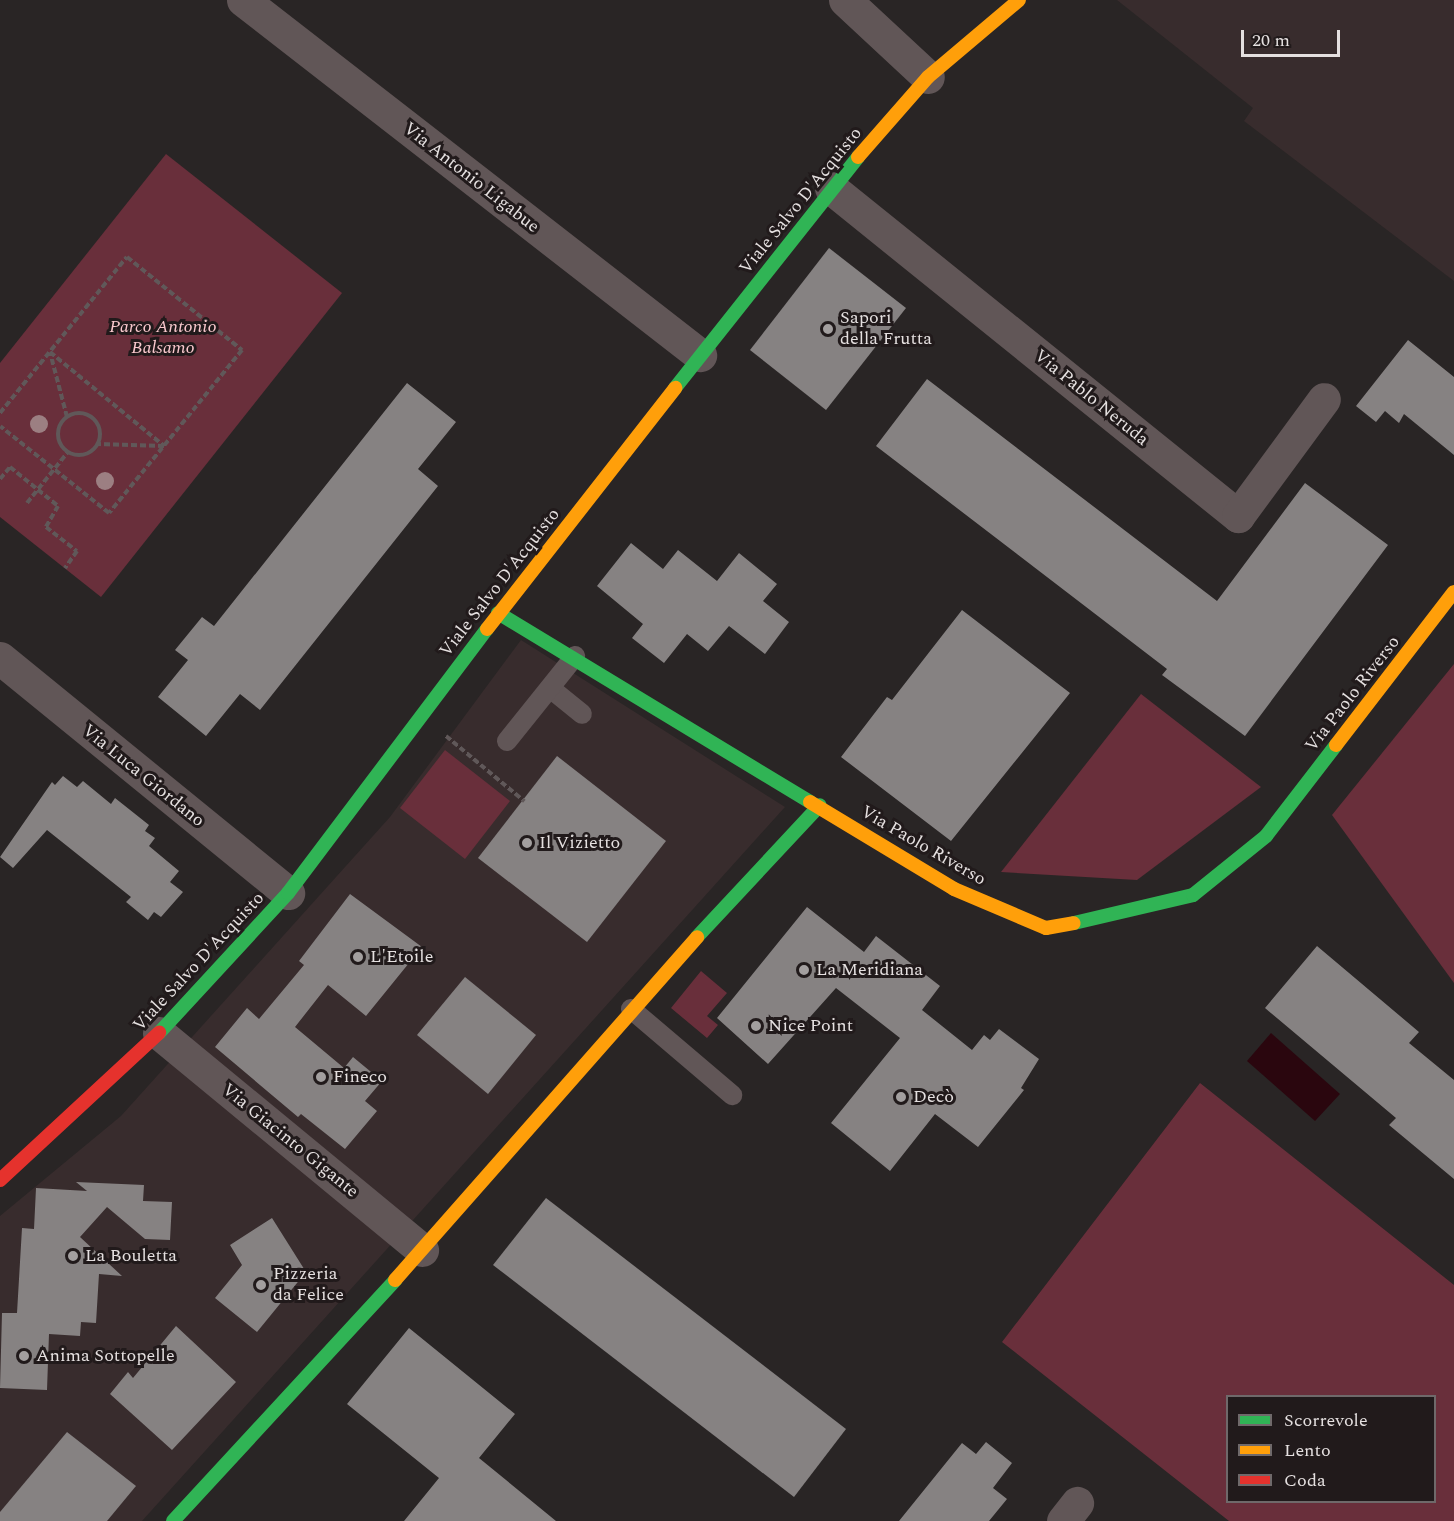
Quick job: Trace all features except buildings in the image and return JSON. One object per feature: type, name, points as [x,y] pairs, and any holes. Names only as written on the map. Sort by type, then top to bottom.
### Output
[{"type":"street","name":"Via Antonio Ligabue","points":[[243,0],[700,355]]},
{"type":"street","points":[[845,0],[928,77]]},
{"type":"street","name":"Viale Salvo D'Acquisto","points":[[0,1180],[159,1033],[288,893],[498,613],[831,189],[928,77],[1019,0]]},
{"type":"street","name":"Via Pablo Neruda","points":[[831,189],[1238,516],[1324,399]]},
{"type":"street","name":"Via Paolo Riverso","points":[[498,613],[575,656],[954,889],[1046,928],[1125,914],[1193,895],[1266,836],[1454,592]]},
{"type":"street","name":"Via Luca Giordano","points":[[0,658],[288,893]]},
{"type":"street","points":[[173,1521],[422,1250],[631,1009],[820,805]]},
{"type":"street","name":"Via Giacinto Gigante","points":[[159,1033],[422,1250]]},
{"type":"lane","points":[[507,741],[575,656]]},
{"type":"lane","points":[[550,687],[582,714]]},
{"type":"lane","points":[[631,1009],[732,1095]]},
{"type":"path","points":[[0,413],[127,257],[242,350],[109,513],[0,426]]},
{"type":"path","points":[[50,352],[67,417],[58,434],[68,452]]},
{"type":"path","points":[[50,352],[164,446]]},
{"type":"path","points":[[67,417],[81,413],[93,418],[99,431],[98,444],[88,454],[68,452]]},
{"type":"path","points":[[98,444],[164,446]]},
{"type":"path","points":[[27,502],[68,452]]},
{"type":"path","points":[[0,479],[10,467],[58,506],[46,526],[77,551],[64,568]]},
{"type":"path","points":[[420,715],[524,801]]},
{"type":"shaded area","points":[[1117,0],[1454,0],[1454,281],[1244,121],[1253,108]]},
{"type":"shaded area","points":[[521,640],[785,807],[142,1521],[0,1521],[0,1216],[121,1116],[390,817]]},
{"type":"shaded area","points":[[1271,1033],[1340,1094],[1315,1121],[1247,1061]]},
{"type":"green space","name":"Parco Antonio Balsamo","points":[[166,154],[342,293],[101,597],[0,517],[0,363]]},
{"type":"green space","points":[[1454,664],[1454,983],[1332,815]]},
{"type":"green space","points":[[1141,694],[1261,787],[1137,880],[1001,872]]},
{"type":"green space","points":[[445,750],[510,801],[465,859],[400,808]]},
{"type":"green space","points":[[701,971],[727,993],[707,1016],[718,1025],[707,1038],[671,1008]]},
{"type":"green space","points":[[1200,1083],[1454,1285],[1454,1521],[1229,1521],[1002,1342]]},
{"type":"traffic: fast","points":[[675,388],[858,157]]},
{"type":"traffic: fast","points":[[498,613],[810,802]]},
{"type":"traffic: fast","points":[[159,1033],[288,893],[487,629]]},
{"type":"traffic: fast","points":[[1074,923],[1193,895],[1266,836],[1336,745]]},
{"type":"traffic: fast","points":[[697,937],[820,805]]},
{"type":"traffic: fast","points":[[173,1521],[395,1280]]},
{"type":"traffic: slow","points":[[858,157],[928,77],[1019,0]]},
{"type":"traffic: slow","points":[[487,629],[675,388]]},
{"type":"traffic: slow","points":[[1336,745],[1454,592]]},
{"type":"traffic: slow","points":[[810,802],[954,889],[1046,928],[1074,923]]},
{"type":"traffic: slow","points":[[395,1280],[697,937]]},
{"type":"traffic: jam","points":[[0,1180],[159,1033]]},
{"type":"place","name":"Sapori della Frutta","points":[[828,329]]},
{"type":"place","name":"Il Vizietto","points":[[527,843]]},
{"type":"place","name":"L'Etoile","points":[[358,957]]},
{"type":"place","name":"La Meridiana","points":[[804,970]]},
{"type":"place","name":"Nice Point","points":[[756,1026]]},
{"type":"place","name":"Fineco","points":[[321,1077]]},
{"type":"place","name":"Decò","points":[[901,1097]]},
{"type":"place","name":"La Bouletta","points":[[73,1256]]},
{"type":"place","name":"Pizzeria da Felice","points":[[261,1285]]},
{"type":"place","name":"Anima Sottopelle","points":[[24,1356]]}]
